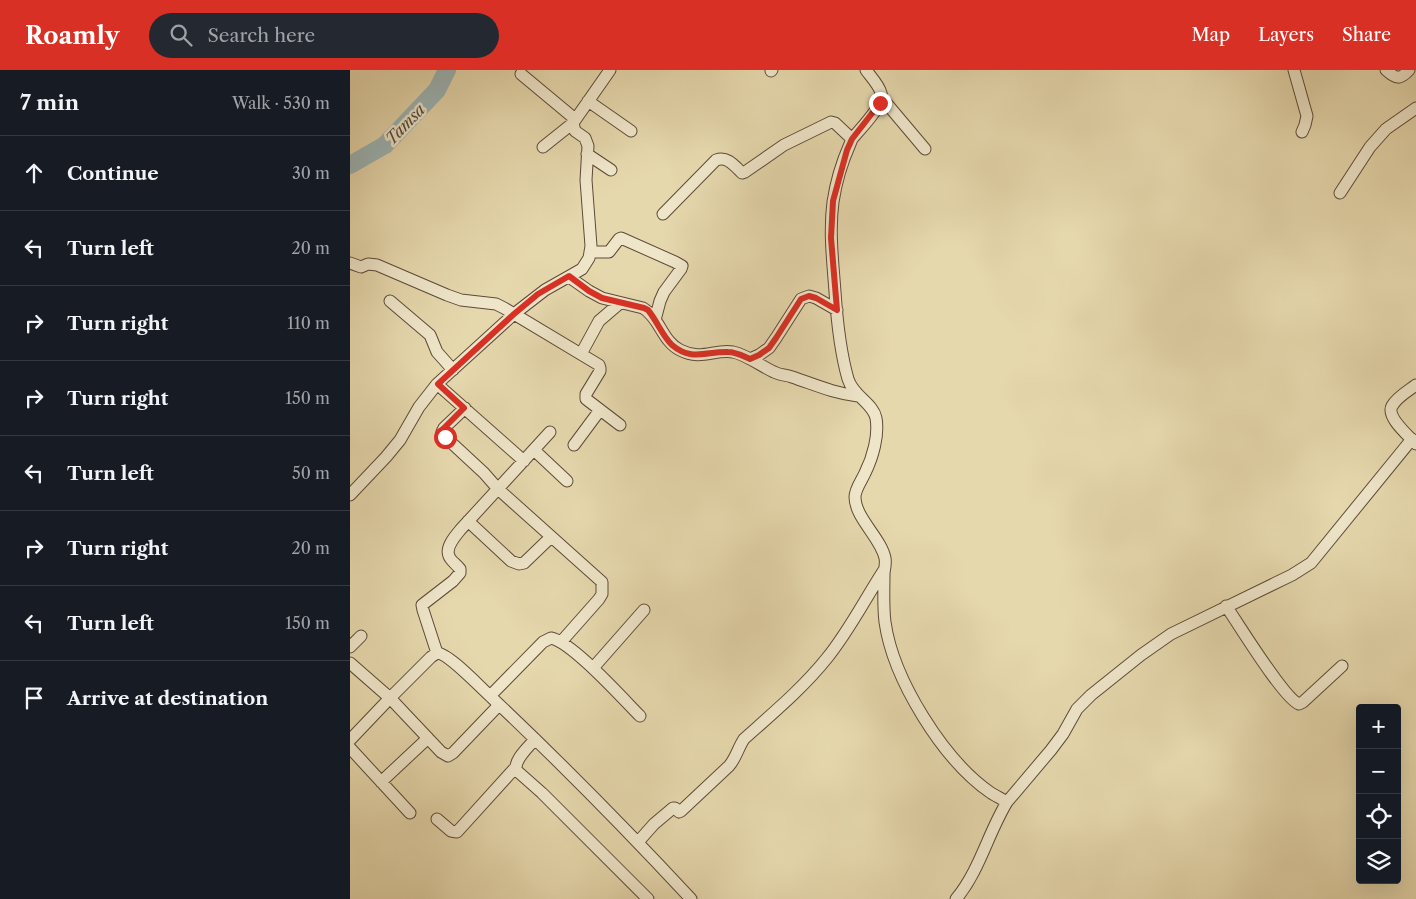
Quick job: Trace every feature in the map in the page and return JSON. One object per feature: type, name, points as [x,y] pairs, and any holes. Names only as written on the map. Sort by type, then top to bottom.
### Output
[{"type":"street","points":[[543,147],[574,121],[610,70]]},
{"type":"street","points":[[866,70],[880,91],[882,98],[925,149]]},
{"type":"street","points":[[1294,70],[1307,116],[1306,125],[1302,132]]},
{"type":"street","points":[[1386,70],[1398,77],[1403,76],[1409,70]]},
{"type":"street","points":[[350,495],[400,440],[419,407],[438,384],[538,294],[582,269],[586,264],[590,252],[586,180],[587,142],[585,138],[575,131],[574,121],[521,74]]},
{"type":"street","points":[[882,98],[877,108],[852,139],[847,150],[833,201],[831,238],[841,344],[848,378],[858,396],[874,412],[877,421],[872,456],[856,491],[855,498],[860,512],[884,556],[884,613],[887,632],[895,661],[906,685],[931,730],[957,761],[991,793],[1007,802]]},
{"type":"street","points":[[588,101],[632,131]]},
{"type":"street","points":[[1340,193],[1370,147],[1386,129],[1416,108]]},
{"type":"street","points":[[663,214],[720,158],[727,159],[742,172],[745,172],[784,144],[831,122],[835,122],[852,139]]},
{"type":"street","points":[[587,154],[611,170]]},
{"type":"street","points":[[590,252],[609,252],[622,238],[682,266],[682,269],[664,292],[655,320]]},
{"type":"street","points":[[350,263],[362,267],[368,264],[376,265],[461,300],[496,304],[581,354],[599,365],[600,368],[585,397],[620,425]]},
{"type":"street","points":[[569,276],[595,295],[648,310],[666,339],[681,350],[698,355],[735,353],[775,372],[822,389],[858,396]]},
{"type":"street","points":[[750,359],[769,348],[801,299],[809,296],[816,298],[837,310]]},
{"type":"street","points":[[390,301],[430,335],[437,352],[453,370]]},
{"type":"street","points":[[581,354],[599,321],[620,303]]},
{"type":"street","points":[[438,384],[524,461]]},
{"type":"street","points":[[956,899],[964,890],[978,865],[1007,802],[1051,750],[1063,734],[1077,709],[1091,695],[1171,634],[1292,575],[1311,562],[1414,442],[1392,418],[1391,412],[1393,404],[1416,385]]},
{"type":"street","points":[[464,408],[444,428],[443,435],[498,489],[602,582],[602,594],[561,642]]},
{"type":"street","points":[[574,445],[600,410]]},
{"type":"street","points":[[437,653],[422,605],[453,581],[460,573],[460,569],[449,557],[448,552],[454,539],[468,521],[550,432]]},
{"type":"street","points":[[534,450],[567,481]]},
{"type":"street","points":[[468,521],[511,561],[519,564],[524,563],[551,537]]},
{"type":"street","points":[[638,842],[657,820],[673,808],[676,808],[679,812],[681,811],[729,766],[744,739],[816,671],[838,644],[884,568]]},
{"type":"street","points":[[1226,606],[1294,702],[1299,704],[1303,702],[1342,666]]},
{"type":"street","points":[[593,668],[644,610]]},
{"type":"street","points":[[350,647],[362,636]]},
{"type":"street","points":[[490,696],[550,638],[561,642],[593,668],[640,716]]},
{"type":"street","points":[[350,740],[431,657],[437,653],[443,654],[535,739],[638,842],[691,899]]},
{"type":"street","points":[[350,663],[390,698],[443,754],[451,756],[499,705]]},
{"type":"street","points":[[381,782],[428,738]]},
{"type":"street","points":[[437,819],[451,831],[457,832],[515,768],[518,760],[535,739]]},
{"type":"street","points":[[350,748],[410,813]]},
{"type":"street","points":[[515,768],[648,899]]},
{"type":"waterway","name":"Tamsa","points":[[350,165],[385,145],[437,90],[447,70]]},
{"type":"route","points":[[445,437],[442,432],[444,428],[464,408],[438,384],[538,294],[569,276],[595,295],[648,310],[666,339],[689,354],[707,355],[729,352],[750,359],[769,348],[801,299],[809,296],[816,298],[837,310],[831,238],[833,201],[847,150],[852,139],[880,103]]}]
